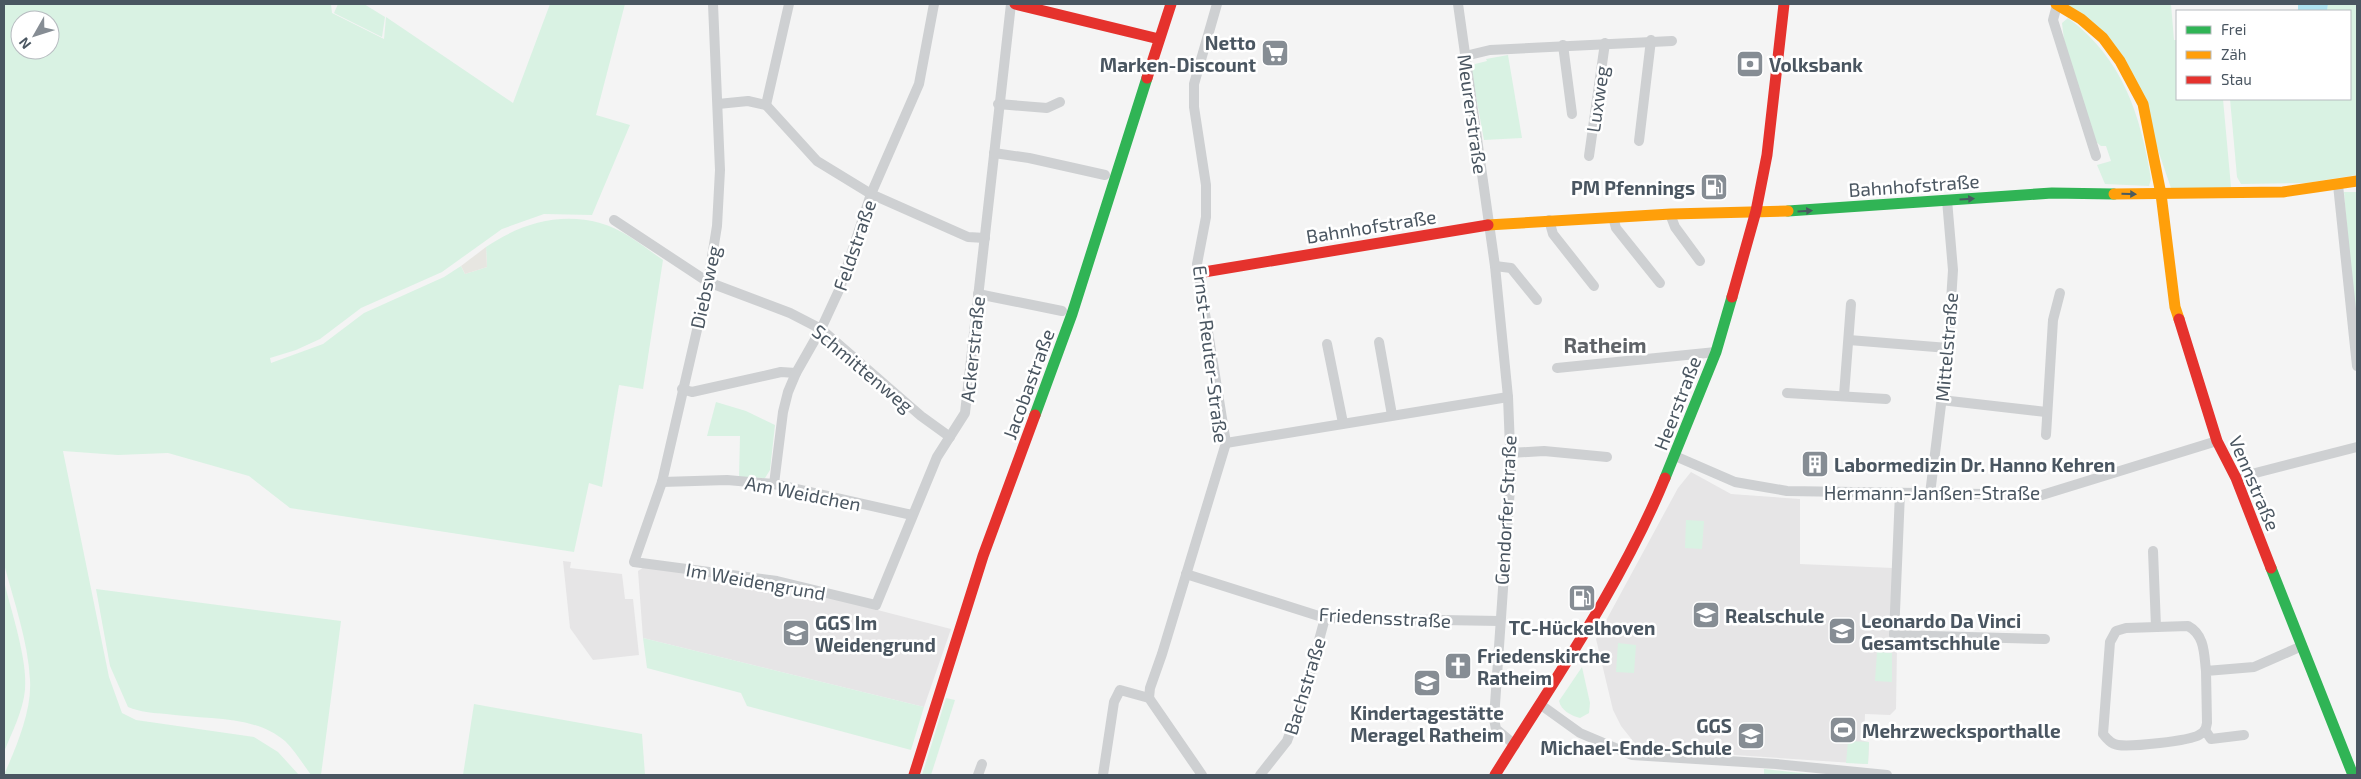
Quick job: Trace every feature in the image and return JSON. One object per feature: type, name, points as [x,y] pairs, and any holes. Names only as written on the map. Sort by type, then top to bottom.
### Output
[{"type":"street","name":"Diebsweg","points":[[634,562],[662,482],[708,282],[717,226],[720,170],[713,4]]},
{"type":"street","points":[[766,105],[789,4]]},
{"type":"street","name":"Feldstraße","points":[[774,484],[783,412],[796,373],[821,329],[840,288],[871,194],[919,84],[934,4]]},
{"type":"street","name":"Ackerstraße","points":[[876,605],[937,456],[965,413],[998,104],[1011,4]]},
{"type":"street","points":[[1016,4],[1159,39]]},
{"type":"street","name":"Jacobastraße","points":[[914,775],[983,556],[1072,314],[1171,4]]},
{"type":"street","name":"Ernst-Reuter-Straße","points":[[1149,698],[1150,688],[1226,443],[1198,273],[1206,217],[1206,185],[1195,124],[1194,84],[1217,4]]},
{"type":"street","name":"Meurerstraße","points":[[1458,4],[1490,224]]},
{"type":"street","name":"Heerstraße","points":[[1495,775],[1516,745],[1589,625],[1645,524],[1675,456],[1716,352],[1756,211],[1767,155],[1784,4]]},
{"type":"street","points":[[2057,4],[2053,20],[2096,156]]},
{"type":"street","name":"Vennstraße","points":[[2057,4],[2081,19],[2103,38],[2120,62],[2143,104],[2161,194],[2175,307],[2217,441],[2236,478],[2353,775]]},
{"type":"street","points":[[1639,141],[1651,40]]},
{"type":"street","name":"Luxweg","points":[[1465,56],[1490,50],[1651,40],[1672,41]]},
{"type":"street","name":"Luxweg","points":[[1589,156],[1605,43]]},
{"type":"street","name":"Luxweg","points":[[1563,45],[1572,114]]},
{"type":"street","points":[[718,104],[748,102],[766,105],[817,161],[871,194],[968,237],[985,238]]},
{"type":"street","points":[[998,104],[1047,108],[1060,102]]},
{"type":"street","points":[[994,153],[1029,158],[1106,175]]},
{"type":"street","name":"Bahnhofstraße","points":[[1198,273],[1490,224],[1670,214],[1801,211],[2052,193],[2283,192],[2338,186],[2357,181]]},
{"type":"street","points":[[2338,186],[2357,366]]},
{"type":"street","name":"Mittelstraße","points":[[1930,494],[1948,348],[1953,270],[1947,200]]},
{"type":"street","points":[[1670,214],[1675,227],[1700,262]]},
{"type":"street","points":[[1613,217],[1616,228],[1660,283]]},
{"type":"street","name":"Schmittenweg","points":[[614,220],[708,282],[790,313],[821,329],[921,416],[950,437]]},
{"type":"street","points":[[1550,220],[1553,234],[1594,286]]},
{"type":"street","name":"Gendorfer Straße","points":[[1490,224],[1508,397],[1511,473],[1494,719],[1496,729],[1516,745]]},
{"type":"street","points":[[1495,266],[1511,268],[1537,300]]},
{"type":"street","points":[[2046,435],[2053,320],[2060,293]]},
{"type":"street","points":[[978,294],[1062,311]]},
{"type":"street","points":[[1844,395],[1851,304]]},
{"type":"street","points":[[1849,340],[1948,348]]},
{"type":"street","points":[[1379,342],[1392,415]]},
{"type":"street","points":[[1327,344],[1343,423]]},
{"type":"street","points":[[1557,368],[1716,352]]},
{"type":"street","points":[[682,389],[692,392],[781,372],[796,373]]},
{"type":"street","points":[[1787,393],[1886,399]]},
{"type":"street","points":[[1226,443],[1508,397]]},
{"type":"street","points":[[1941,400],[2046,412]]},
{"type":"street","name":"Hermann-Janßen-Straße","points":[[1675,456],[1735,482],[1787,491],[2042,495],[2217,441]]},
{"type":"street","points":[[2236,478],[2357,447]]},
{"type":"street","points":[[1510,453],[1544,451],[1607,457]]},
{"type":"street","name":"Am Weidchen","points":[[662,482],[727,480],[774,484],[912,515]]},
{"type":"street","points":[[1900,493],[1894,635],[2045,639]]},
{"type":"street","points":[[2153,551],[2156,627]]},
{"type":"street","name":"Im Weidengrund","points":[[634,562],[777,581],[876,605]]},
{"type":"street","name":"Friedensstraße","points":[[1186,574],[1325,618],[1500,621]]},
{"type":"street","name":"Bachstraße","points":[[1260,775],[1287,741],[1305,692],[1325,618]]},
{"type":"street","points":[[2188,626],[2194,629],[2202,638],[2206,671],[2207,723],[2205,730],[2198,736],[2156,743],[2117,745],[2108,741],[2103,734],[2112,636],[2116,631],[2126,628],[2156,627],[2188,626]]},
{"type":"street","points":[[2206,671],[2254,666],[2302,646]]},
{"type":"street","points":[[1103,775],[1114,702],[1120,690],[1149,698],[1202,775]]},
{"type":"street","points":[[1541,705],[1580,733],[1632,755],[1776,764],[1887,775]]},
{"type":"street","points":[[2205,730],[2210,739],[2244,735]]},
{"type":"street","points":[[978,775],[982,764]]},
{"type":"shaded area","points":[[1691,472],[1731,494],[1800,499],[1800,564],[1893,568],[1892,640],[1897,648],[1896,709],[1890,715],[1865,714],[1864,741],[1869,742],[1868,764],[1676,751],[1637,746],[1621,726],[1613,710],[1596,639],[1678,488]]},
{"type":"shaded area","points":[[563,561],[571,562],[570,568],[622,574],[625,599],[633,599],[639,655],[593,660],[570,628]]},
{"type":"shaded area","name":"GGS Im Weidengrund","points":[[644,567],[773,583],[951,629],[924,707],[643,638],[638,571]]},
{"type":"green space","points":[[4,4],[331,4],[332,13],[384,39],[386,17],[513,103],[550,4],[625,4],[596,115],[630,125],[592,215],[544,214],[502,229],[442,272],[361,308],[320,339],[296,350],[270,358],[271,363],[323,344],[364,313],[444,277],[461,266],[465,274],[487,267],[486,247],[526,226],[555,220],[585,220],[617,229],[633,239],[663,260],[643,389],[619,385],[602,487],[589,483],[574,552],[290,508],[249,476],[168,453],[118,455],[63,451],[109,677],[122,713],[136,720],[254,737],[278,752],[299,775],[4,775],[26,716],[30,692],[29,665],[4,564]]},
{"type":"green space","points":[[338,4],[364,4],[385,17],[382,37],[334,13]]},
{"type":"green space","points":[[2065,4],[2171,4],[2174,40],[2176,40],[2176,100],[2223,100],[2231,187],[2172,191],[2133,77]]},
{"type":"green space","points":[[2328,4],[2357,4],[2357,175],[2306,183],[2241,184],[2237,177],[2230,100],[2351,100],[2351,10],[2327,10]]},
{"type":"green space","points":[[2068,18],[2103,51],[2116,70],[2126,90],[2147,155],[2151,179],[2149,186],[2105,184],[2097,165],[2111,161],[2106,146],[2101,146],[2095,141],[2064,40],[2062,23]]},
{"type":"green space","points":[[1508,55],[1522,138],[1484,140],[1471,69],[1475,64],[1487,61],[1486,59]]},
{"type":"green space","points":[[2344,192],[2357,192],[2357,350]]},
{"type":"green space","points":[[716,402],[746,411],[775,425],[770,470],[765,478],[739,477],[740,436],[707,436]]},
{"type":"green space","points":[[1686,520],[1704,521],[1702,549],[1685,548]]},
{"type":"green space","points":[[4,581],[22,650],[25,690],[17,721],[4,752]]},
{"type":"green space","points":[[96,589],[341,621],[321,775],[311,775],[285,741],[259,726],[228,720],[147,712],[128,707],[110,666]]},
{"type":"green space","points":[[643,638],[924,707],[911,750],[747,706],[741,693],[647,668]]},
{"type":"green space","points":[[1618,643],[1636,645],[1634,673],[1616,672]]},
{"type":"green space","points":[[1877,652],[1892,653],[1892,682],[1875,681]]},
{"type":"green space","points":[[1582,667],[1590,703],[1589,713],[1580,718],[1567,712],[1559,701]]},
{"type":"green space","points":[[946,698],[955,700],[931,775],[922,775]]},
{"type":"green space","points":[[474,704],[642,734],[645,775],[463,775]]},
{"type":"green space","points":[[1848,741],[1869,742],[1868,764],[1846,763]]},
{"type":"green space","points":[[1764,769],[1818,775],[1764,775]]},
{"type":"sand","points":[[486,247],[487,267],[465,274],[461,266]]},
{"type":"water","points":[[2298,4],[2328,4],[2327,10],[2298,10]]},
{"type":"traffic: fast","points":[[1035,415],[1072,314],[1147,78]]},
{"type":"traffic: fast","points":[[1788,211],[2052,193],[2114,194]]},
{"type":"traffic: fast","points":[[1665,478],[1716,352],[1732,297]]},
{"type":"traffic: fast","points":[[2271,568],[2353,775]]},
{"type":"traffic: slow","points":[[2056,4],[2081,19],[2103,38],[2120,61],[2143,104],[2161,194],[2175,307],[2179,319]]},
{"type":"traffic: slow","points":[[2114,194],[2283,192],[2357,181]]},
{"type":"traffic: slow","points":[[1488,225],[1671,214],[1788,211]]},
{"type":"traffic: jam","points":[[1015,4],[1159,39]]},
{"type":"traffic: jam","points":[[1147,78],[1171,4]]},
{"type":"traffic: jam","points":[[1732,297],[1756,211],[1767,155],[1784,4]]},
{"type":"traffic: jam","points":[[1198,273],[1488,225]]},
{"type":"traffic: jam","points":[[2179,319],[2217,441],[2236,478],[2271,568]]},
{"type":"traffic: jam","points":[[914,775],[983,556],[1035,415]]},
{"type":"traffic: jam","points":[[1495,775],[1564,667],[1608,593],[1648,517],[1665,478]]},
{"type":"place","name":"Netto Marken-Discount","points":[[1275,53]]},
{"type":"place","name":"Volksbank","points":[[1750,64]]},
{"type":"place","name":"PM Pfennings","points":[[1714,187]]},
{"type":"place","name":"Labormedizin Dr. Hanno Kehren","points":[[1815,464]]},
{"type":"place","name":"TC-Hückelhoven","points":[[1582,598]]},
{"type":"place","name":"Realschule","points":[[1706,615]]},
{"type":"place","name":"Leonardo Da Vinci Gesamtschhule","points":[[1842,631]]},
{"type":"place","name":"GGS Im Weidengrund","points":[[796,633]]},
{"type":"place","name":"Friedenskirche Ratheim","points":[[1458,666]]},
{"type":"place","name":"Kindertagestätte Meragel Ratheim","points":[[1427,683]]},
{"type":"place","name":"Mehrzwecksporthalle","points":[[1843,730]]},
{"type":"place","name":"GGS Michael-Ende-Schule","points":[[1751,736]]},
{"type":"district","name":"Ratheim","points":[[1605,344]]}]
